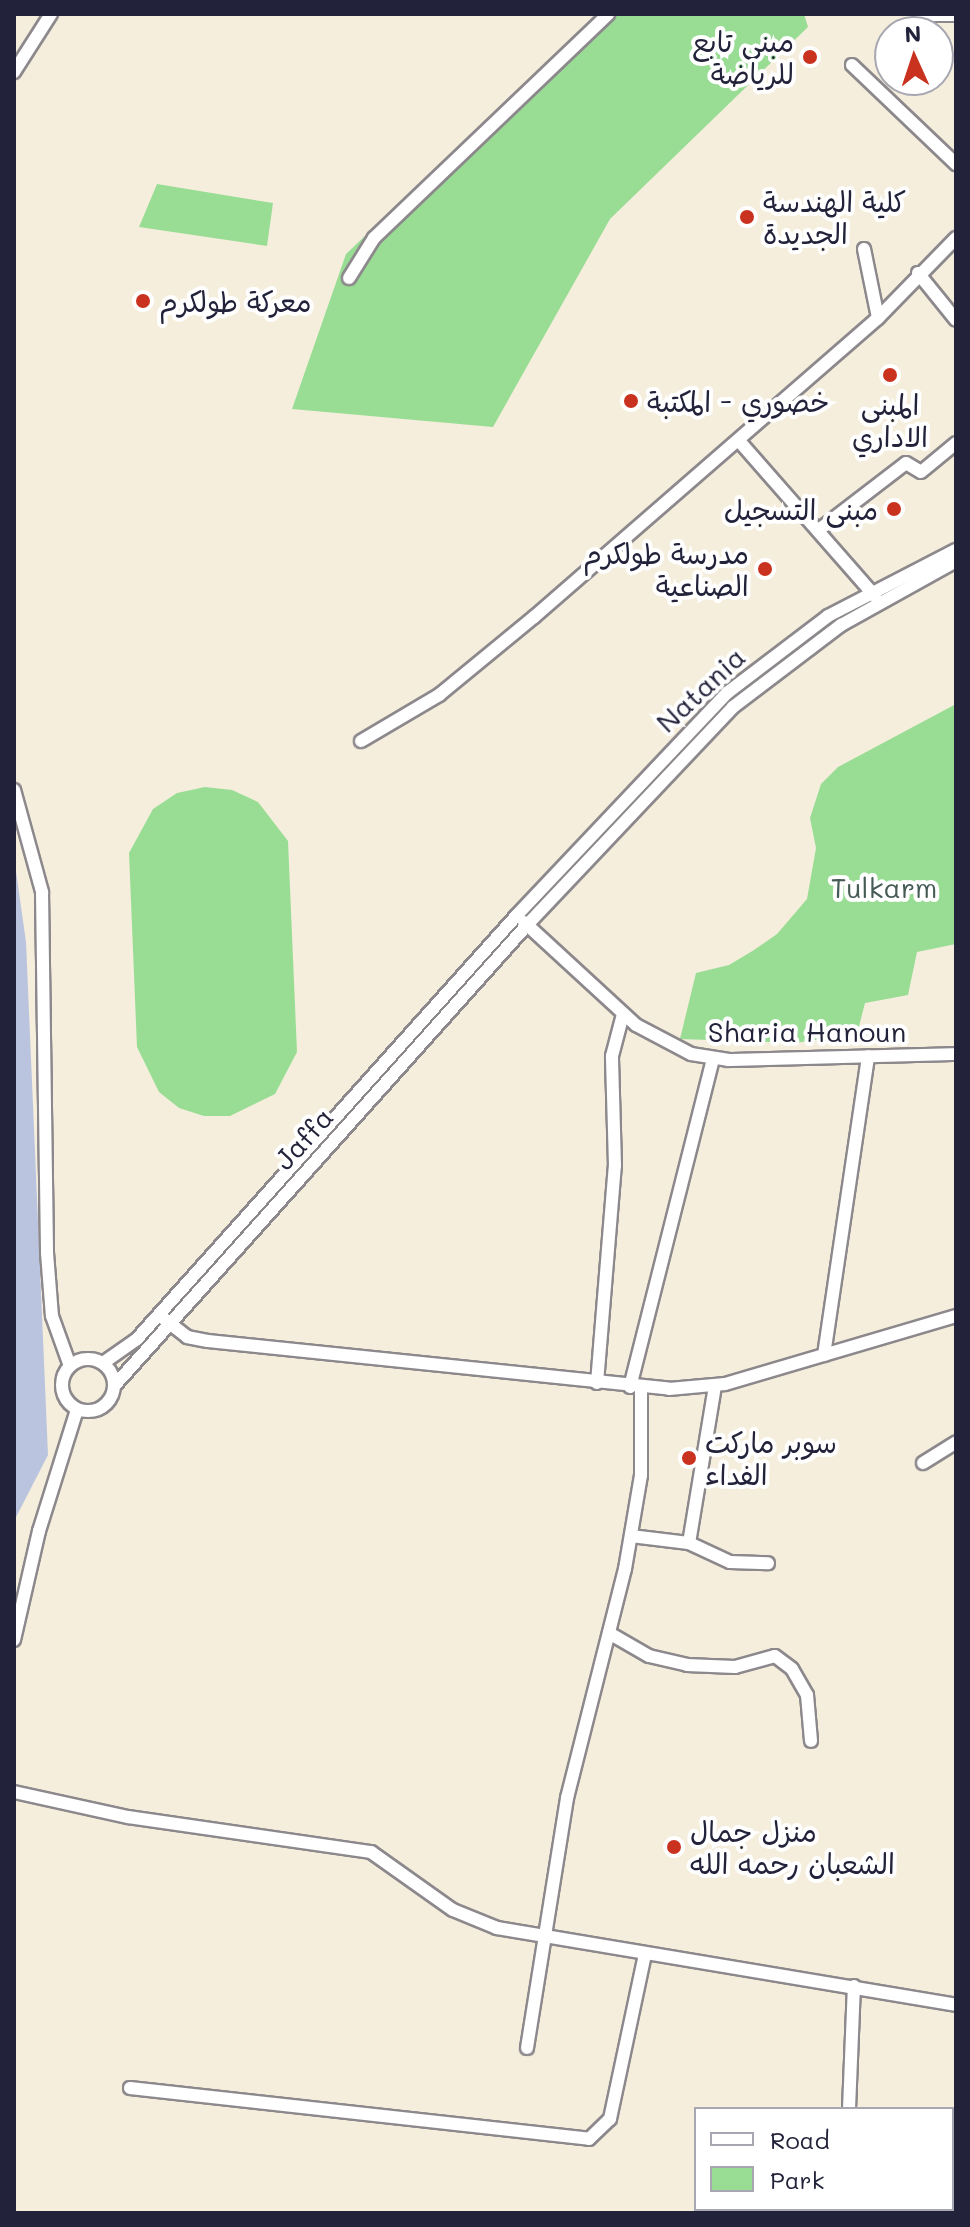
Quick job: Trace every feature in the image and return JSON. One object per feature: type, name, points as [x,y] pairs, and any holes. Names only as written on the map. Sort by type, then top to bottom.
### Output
[{"type":"street","points":[[14,72],[51,14]]},
{"type":"street","points":[[349,278],[374,238],[608,14]]},
{"type":"street","points":[[919,15],[956,15]]},
{"type":"street","points":[[852,65],[956,164]]},
{"type":"street","points":[[361,741],[439,695],[740,442],[878,318],[918,273],[956,238]]},
{"type":"street","points":[[864,249],[878,318]]},
{"type":"street","points":[[918,273],[956,320]]},
{"type":"street","points":[[740,442],[820,529],[875,596]]},
{"type":"street","points":[[820,529],[906,463],[921,472],[956,443]]},
{"type":"street","name":"Natania","points":[[522,920],[733,707],[875,596],[956,550]]},
{"type":"street","name":"Natania","points":[[875,596],[956,561]]},
{"type":"street","points":[[14,790],[42,892],[47,1253],[52,1316],[70,1366],[62,1390],[77,1410]]},
{"type":"street","name":"Sharia Hanoun","points":[[522,920],[623,1014],[666,1045],[713,1059],[956,1054]]},
{"type":"street","name":"Jaffa","points":[[115,1385],[164,1318],[522,920]]},
{"type":"street","points":[[597,1383],[615,1166],[612,1056],[623,1014]]},
{"type":"street","points":[[824,1355],[868,1056]]},
{"type":"street","points":[[527,2048],[567,1798],[609,1633],[641,1475],[635,1387],[713,1059]]},
{"type":"street","points":[[164,1318],[187,1337],[208,1341],[635,1387],[715,1386],[956,1316]]},
{"type":"street","name":"Jaffa","points":[[103,1363],[164,1318]]},
{"type":"street","points":[[70,1366],[85,1359],[103,1363],[115,1385],[103,1408],[77,1410]]},
{"type":"street","points":[[689,1543],[715,1386]]},
{"type":"street","points":[[14,1640],[39,1531],[77,1410]]},
{"type":"street","points":[[923,1463],[956,1442]]},
{"type":"street","points":[[631,1536],[689,1543],[730,1562],[768,1563]]},
{"type":"street","points":[[609,1633],[649,1656],[687,1665],[735,1667],[775,1656],[792,1669],[804,1690],[811,1741]]},
{"type":"street","points":[[14,1792],[128,1817],[371,1852],[465,1917],[545,1937],[956,2005]]},
{"type":"street","points":[[130,2088],[589,2139],[601,2131],[612,2112],[645,1954]]},
{"type":"street","points":[[849,2107],[854,1986]]},
{"type":"shaded area","points":[[14,857],[26,942],[48,1455],[14,1521]]},
{"type":"green space","points":[[611,14],[804,14],[808,27],[610,219],[493,427],[292,409],[346,254],[500,108]]},
{"type":"green space","points":[[157,184],[273,203],[267,246],[139,227]]},
{"type":"green space","name":"Tulkarm","points":[[956,704],[956,944],[917,952],[908,995],[865,1003],[857,1034],[795,1043],[680,1039],[696,973],[729,965],[754,950],[777,934],[807,899],[816,848],[810,818],[821,784],[838,767]]},
{"type":"green space","points":[[205,787],[232,790],[258,802],[288,841],[297,1052],[275,1094],[230,1116],[204,1116],[179,1108],[159,1092],[137,1047],[129,853],[153,809],[177,793]]},
{"type":"place","name":"مبنى تابع للرياضة","points":[[810,57]]},
{"type":"place","name":"كلية الهندسة الجديدة","points":[[747,217]]},
{"type":"place","name":"معركة طولكرم","points":[[143,301]]},
{"type":"place","name":"المبنى الاداري","points":[[890,375]]},
{"type":"place","name":"خصوري - المكتبة","points":[[631,401]]},
{"type":"place","name":"مبنى التسجيل","points":[[894,509]]},
{"type":"place","name":"مدرسة طولكرم الصناعية","points":[[765,569]]},
{"type":"place","name":"سوبر ماركت الفداء","points":[[689,1458]]},
{"type":"place","name":"منزل جمال الشعبان رحمه الله","points":[[674,1847]]}]
